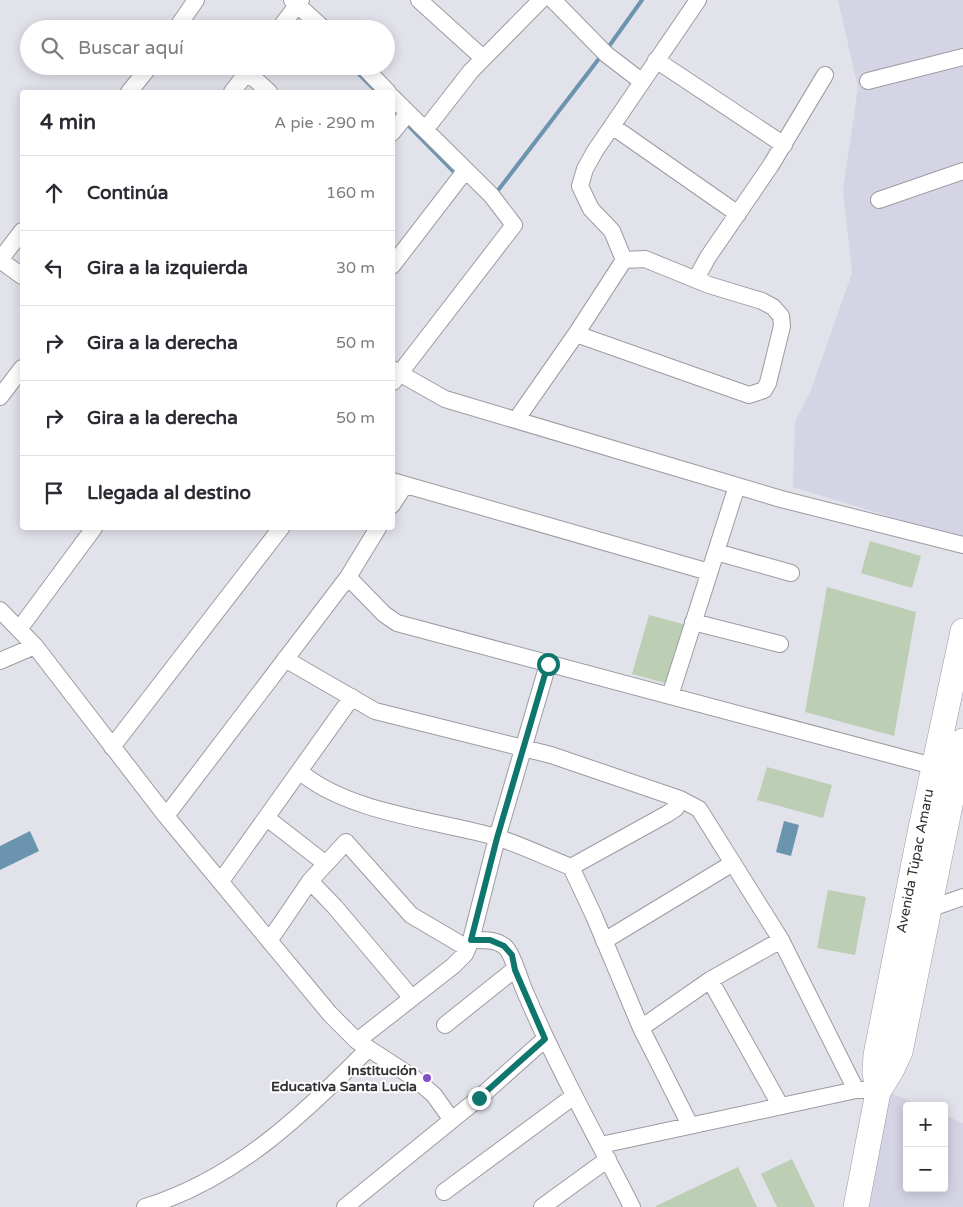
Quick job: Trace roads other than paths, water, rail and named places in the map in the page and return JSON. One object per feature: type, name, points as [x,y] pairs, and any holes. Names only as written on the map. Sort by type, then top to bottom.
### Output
[{"type":"highway","name":"Avenida Túpac Amaru","points":[[867,1091],[891,1071],[900,1052],[929,909],[951,770],[963,631]]},
{"type":"highway","name":"Avenida Túpac Amaru","points":[[856,1207],[867,1091],[874,1072],[876,1055],[951,770],[963,741]]},
{"type":"street","points":[[182,20],[196,0]]},
{"type":"street","points":[[419,0],[483,58]]},
{"type":"street","points":[[425,130],[483,58],[541,0]]},
{"type":"street","points":[[624,260],[612,232],[591,209],[580,186],[585,169],[612,126],[698,0]]},
{"type":"street","points":[[285,20],[297,1],[315,20]]},
{"type":"street","points":[[562,3],[606,54],[641,81]]},
{"type":"street","points":[[868,81],[963,56]]},
{"type":"street","points":[[656,60],[784,145]]},
{"type":"street","points":[[131,90],[143,75]]},
{"type":"street","points":[[233,90],[245,75]]},
{"type":"street","points":[[254,75],[267,90]]},
{"type":"street","points":[[372,75],[386,90]]},
{"type":"street","points":[[696,279],[784,145],[826,75]]},
{"type":"street","points":[[395,100],[464,171],[491,195],[514,225],[395,376],[445,399],[737,486],[963,545]]},
{"type":"street","points":[[395,129],[408,113]]},
{"type":"street","points":[[612,126],[738,214]]},
{"type":"street","points":[[395,262],[464,171]]},
{"type":"street","points":[[879,200],[963,171]]},
{"type":"street","points":[[20,234],[0,260],[20,275]]},
{"type":"street","points":[[576,334],[748,395],[757,394],[764,390],[768,383],[782,326],[781,316],[773,307],[762,301],[696,279],[645,259],[624,260]]},
{"type":"street","points":[[516,420],[576,334],[624,260]]},
{"type":"street","points":[[0,397],[20,371]]},
{"type":"street","points":[[395,496],[399,483],[710,572]]},
{"type":"street","points":[[670,696],[737,486]]},
{"type":"street","points":[[20,628],[93,530]]},
{"type":"street","points":[[112,747],[279,530]]},
{"type":"street","points":[[166,816],[348,577],[377,530]]},
{"type":"street","points":[[716,552],[791,573]]},
{"type":"street","points":[[348,577],[384,614],[397,623],[951,770]]},
{"type":"street","points":[[0,610],[20,628],[35,646],[166,816],[330,1014],[362,1045],[414,1078],[434,1096],[451,1119]]},
{"type":"street","points":[[693,622],[780,644]]},
{"type":"street","points":[[0,661],[35,646]]},
{"type":"street","points":[[285,659],[376,711],[550,755],[680,798],[699,809],[781,940],[867,1091],[780,1105],[690,1124],[604,1152],[542,1207]]},
{"type":"street","points":[[145,1207],[164,1201],[222,1174],[275,1137],[310,1108],[362,1045],[411,997],[453,966],[469,944],[497,838],[548,664]]},
{"type":"street","points":[[221,881],[352,697]]},
{"type":"street","points":[[304,774],[321,788],[350,801],[497,838],[570,867],[641,1028],[690,1124]]},
{"type":"street","points":[[570,867],[667,814],[676,808],[680,798]]},
{"type":"street","points":[[272,822],[326,864]]},
{"type":"street","points":[[269,941],[310,881],[346,842],[411,915],[469,944],[490,940],[504,946],[512,955],[515,970],[545,1039],[632,1207]]},
{"type":"street","points":[[604,941],[733,863]]},
{"type":"street","points":[[310,881],[335,906],[411,997]]},
{"type":"street","points":[[929,909],[963,897]]},
{"type":"street","points":[[641,1028],[710,980],[781,940]]},
{"type":"street","points":[[445,1025],[515,970]]},
{"type":"street","points":[[710,980],[780,1105]]},
{"type":"street","points":[[345,1207],[479,1098],[545,1039]]},
{"type":"street","points":[[444,1192],[574,1096]]},
{"type":"water","points":[[784,821],[799,825],[791,856],[776,852]]},
{"type":"water","points":[[30,831],[39,851],[0,870],[0,846]]},
{"type":"waterway","points":[[607,49],[642,0]]},
{"type":"waterway","points":[[496,193],[601,56]]},
{"type":"waterway","points":[[360,75],[375,90]]},
{"type":"waterway","points":[[406,123],[457,175]]},
{"type":"place","name":"Institución Educativa Santa Lucia","points":[[427,1078]]}]
